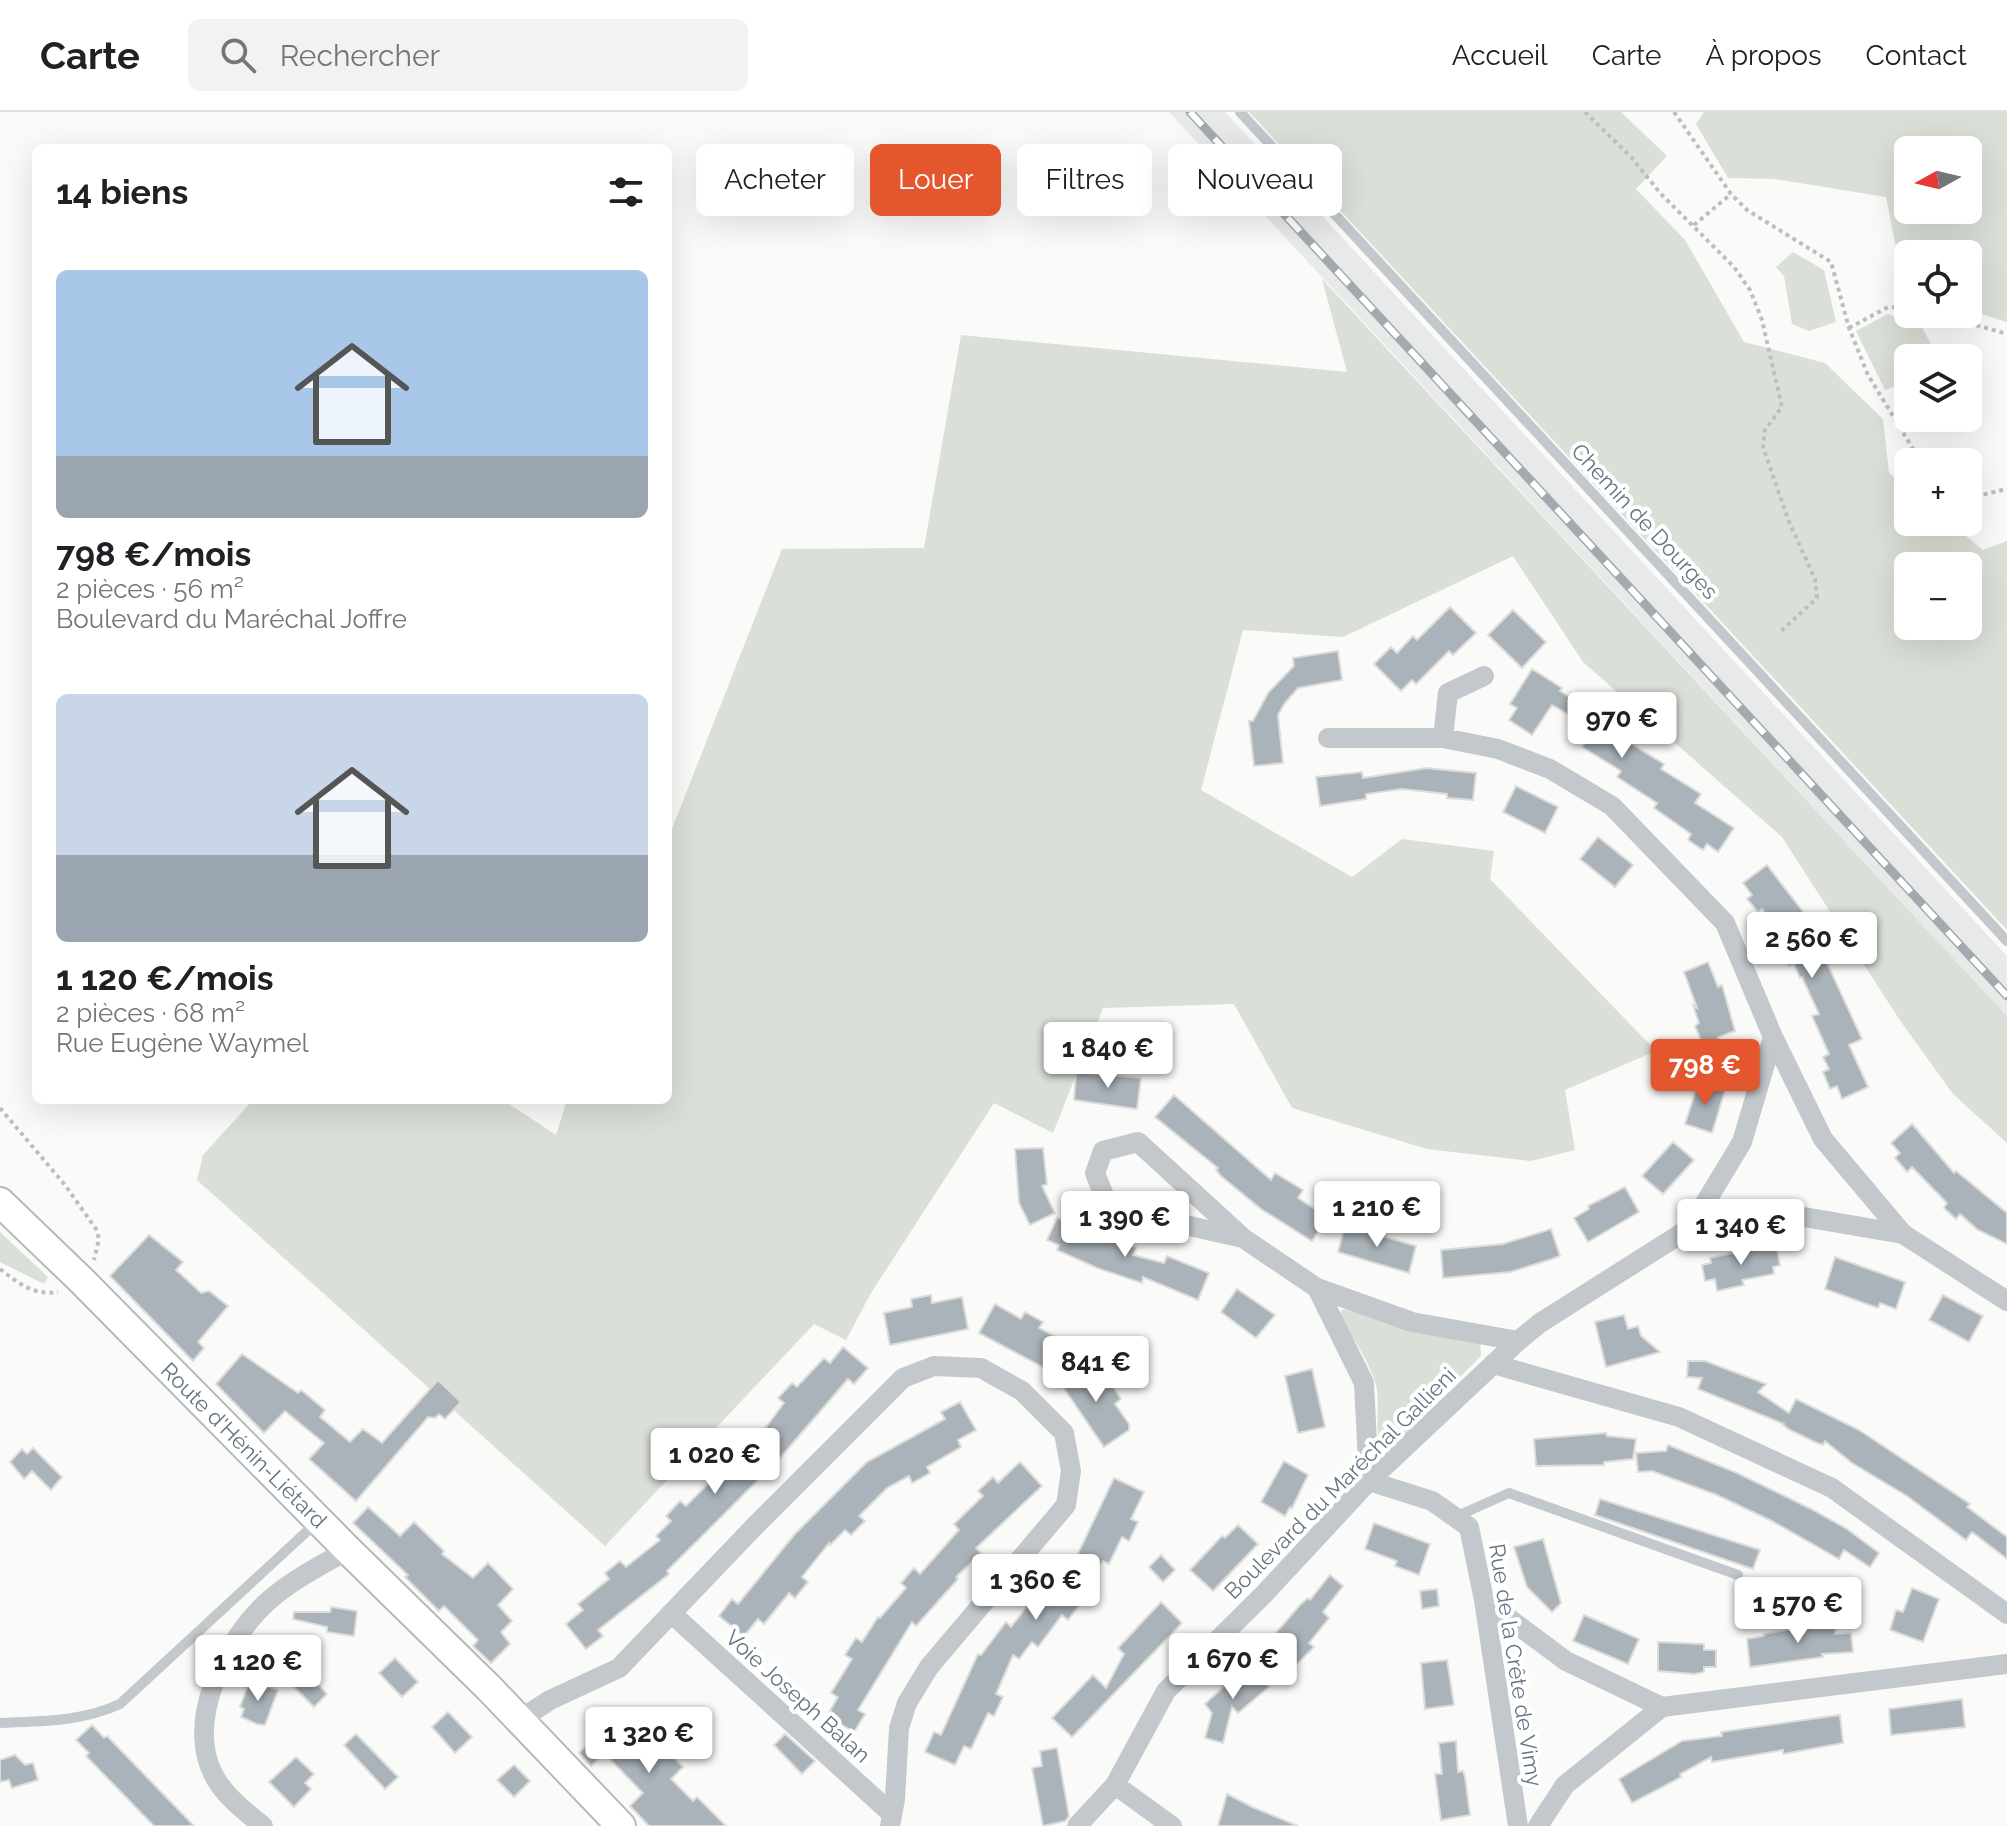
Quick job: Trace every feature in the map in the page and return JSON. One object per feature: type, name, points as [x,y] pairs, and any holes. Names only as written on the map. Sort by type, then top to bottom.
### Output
[{"type":"main road","name":"Route d'Hénin-Liétard","points":[[0,1202],[489,1688],[621,1826]]},
{"type":"street","points":[[1443,738],[1448,693],[1484,676]]},
{"type":"street","points":[[1328,738],[1443,738],[1498,749],[1550,769],[1612,806],[1725,923],[1773,1037],[1823,1139],[1903,1234],[2007,1301]]},
{"type":"street","points":[[1690,1228],[1742,1142],[1773,1037]]},
{"type":"street","points":[[1243,1238],[1109,1208],[1095,1173],[1103,1151],[1138,1142],[1243,1238],[1317,1288],[1412,1322],[1518,1341]]},
{"type":"street","points":[[1690,1228],[1763,1210],[1903,1234]]},
{"type":"street","name":"Boulevard du Maréchal Gallieni","points":[[1077,1826],[1115,1785],[1166,1691],[1265,1593],[1369,1481],[1540,1323],[1690,1228]]},
{"type":"street","points":[[1317,1288],[1364,1383],[1369,1481],[1432,1501],[1455,1517]]},
{"type":"street","points":[[1493,1364],[1679,1417],[1832,1488],[2007,1614]]},
{"type":"street","points":[[522,1724],[530,1713],[550,1700],[619,1668],[903,1378],[934,1366],[981,1368],[1022,1391],[1064,1433],[1071,1471],[1066,1505],[929,1667],[907,1703],[899,1728],[891,1820]]},
{"type":"street","name":"Rue de la Crête de Vimy","points":[[1455,1517],[1469,1527],[1484,1600],[1518,1826]]},
{"type":"street","points":[[263,1826],[235,1803],[217,1781],[206,1753],[203,1727],[209,1694],[224,1659],[240,1633],[265,1603],[303,1575],[348,1550]]},
{"type":"street","points":[[1484,1600],[1566,1661],[1662,1707]]},
{"type":"street","name":"Voie Joseph Balan","points":[[671,1613],[891,1820]]},
{"type":"street","points":[[1538,1826],[1565,1785],[1662,1707],[2007,1664]]},
{"type":"street","points":[[1115,1785],[1172,1826]]},
{"type":"lane","name":"Chemin de Dourges","points":[[1240,112],[2007,941]]},
{"type":"lane","points":[[1455,1517],[1509,1493],[1738,1575]]},
{"type":"lane","points":[[0,1723],[75,1720],[97,1715],[120,1704],[318,1520]]},
{"type":"path","points":[[1585,112],[1734,267],[1750,290],[1762,320],[1782,407],[1765,430],[1763,447],[1789,522],[1815,579],[1817,598],[1779,633]]},
{"type":"path","points":[[1674,112],[1731,194],[1747,210],[1831,262],[1849,328],[1868,375],[1912,448]]},
{"type":"path","points":[[1694,225],[1731,194]]},
{"type":"path","points":[[1849,328],[1888,307],[1894,307]]},
{"type":"path","points":[[1982,327],[2007,334]]},
{"type":"path","points":[[1982,495],[2007,489]]},
{"type":"path","points":[[0,1108],[65,1185],[96,1229],[99,1239],[98,1250],[80,1279],[58,1292],[43,1294],[20,1284],[0,1269]]},
{"type":"shaded area","points":[[1169,112],[1225,112],[1255,144],[1199,144]]},
{"type":"shaded area","points":[[1249,112],[1621,112],[1667,156],[1636,189],[1685,240],[1744,342],[1825,363],[1883,419],[1889,473],[1894,477],[1894,536],[1966,536],[1983,550],[2007,541],[2007,930],[1342,212],[1342,144],[1279,144]]},
{"type":"shaded area","points":[[1704,112],[2007,112],[2007,322],[1982,314],[1982,240],[1894,240],[1886,197],[1775,179],[1728,178],[1696,124]]},
{"type":"shaded area","points":[[1265,216],[1322,216],[2007,956],[2007,1016]]},
{"type":"shaded area","points":[[1793,252],[1824,270],[1836,322],[1809,331],[1792,324],[1784,276],[1776,267]]},
{"type":"shaded area","points":[[1322,279],[2007,1016],[2007,1143],[1953,1094],[1899,1019],[1782,837],[1583,662],[1513,556],[1343,637],[1243,630],[1201,790],[1352,877],[1402,839],[1494,851],[1490,879],[1656,1051],[1565,1090],[1575,1150],[1531,1161],[1427,1149],[1292,1108],[1234,1004],[1103,1008],[1053,1133],[994,1103],[871,1293],[846,1340],[814,1324],[605,1546],[197,1180],[203,1155],[249,1104],[509,1104],[556,1135],[566,1104],[672,1104],[672,829],[782,549],[924,548],[961,335],[1347,372]]},
{"type":"shaded area","points":[[1888,314],[1894,316],[1894,328],[1923,328],[1931,344],[1894,344],[1894,387],[1885,390],[1856,331]]},
{"type":"shaded area","points":[[0,1232],[48,1277],[44,1284],[0,1262]]},
{"type":"shaded area","points":[[1351,1308],[1480,1341],[1481,1356],[1392,1446],[1382,1448],[1379,1441],[1376,1385],[1365,1359],[1340,1318],[1342,1310]]},
{"type":"building","points":[[1450,607],[1476,633],[1453,655],[1449,651],[1416,684],[1412,680],[1401,691],[1374,664],[1391,647],[1397,653],[1413,636],[1417,640]]},
{"type":"building","points":[[1513,610],[1546,642],[1522,668],[1488,635]]},
{"type":"building","points":[[1338,651],[1342,680],[1298,688],[1278,715],[1283,763],[1254,766],[1249,721],[1253,721],[1268,693],[1294,666],[1293,658]]},
{"type":"building","points":[[1532,669],[1628,735],[1625,740],[1664,764],[1661,769],[1701,794],[1695,803],[1734,828],[1718,852],[1707,844],[1703,850],[1688,840],[1691,834],[1654,808],[1657,803],[1617,777],[1621,771],[1582,747],[1586,741],[1574,734],[1581,722],[1552,705],[1532,735],[1509,720],[1517,708],[1510,704]]},
{"type":"building","points":[[1426,768],[1476,773],[1473,800],[1402,789],[1366,794],[1366,799],[1320,806],[1316,777],[1362,772],[1363,778]]},
{"type":"building","points":[[1516,786],[1558,807],[1545,833],[1503,812]]},
{"type":"building","points":[[1598,837],[1633,865],[1615,887],[1580,859]]},
{"type":"building","points":[[1767,865],[1804,913],[1862,1039],[1849,1045],[1868,1087],[1842,1099],[1837,1086],[1830,1089],[1823,1072],[1829,1069],[1823,1057],[1829,1054],[1812,1016],[1819,1014],[1802,977],[1794,964],[1789,966],[1782,951],[1787,949],[1777,928],[1762,909],[1758,912],[1747,899],[1752,895],[1743,883]]},
{"type":"building","points":[[1708,962],[1718,987],[1722,985],[1735,1031],[1718,1037],[1724,1051],[1708,1057],[1695,1026],[1699,1023],[1693,1005],[1697,1008],[1684,972]]},
{"type":"building","points":[[1076,1072],[1141,1078],[1137,1109],[1074,1100]]},
{"type":"building","points":[[1699,1081],[1725,1090],[1712,1133],[1685,1124]]},
{"type":"building","points":[[1174,1095],[1271,1180],[1275,1173],[1303,1190],[1298,1198],[1327,1217],[1312,1241],[1261,1209],[1221,1176],[1216,1170],[1218,1168],[1155,1117]]},
{"type":"building","points":[[1912,1124],[1954,1173],[1956,1171],[2007,1213],[2007,1244],[1978,1230],[1960,1214],[1956,1219],[1944,1208],[1947,1203],[1912,1167],[1907,1172],[1895,1158],[1900,1153],[1891,1143]]},
{"type":"building","points":[[1673,1142],[1694,1160],[1663,1194],[1642,1176]]},
{"type":"building","points":[[1043,1148],[1047,1184],[1042,1186],[1055,1213],[1030,1225],[1019,1203],[1015,1149]]},
{"type":"building","points":[[1625,1187],[1639,1212],[1588,1242],[1574,1218],[1589,1209],[1588,1206]]},
{"type":"building","points":[[1057,1218],[1128,1243],[1136,1248],[1133,1255],[1164,1263],[1167,1256],[1209,1273],[1198,1300],[1143,1277],[1142,1283],[1097,1268],[1057,1250],[1059,1245],[1047,1240]]},
{"type":"building","points":[[1345,1225],[1416,1246],[1409,1273],[1338,1252]]},
{"type":"building","points":[[1551,1229],[1560,1256],[1510,1272],[1443,1278],[1441,1250],[1503,1244]]},
{"type":"building","points":[[149,1235],[183,1262],[176,1270],[201,1293],[209,1291],[228,1306],[198,1342],[204,1348],[193,1361],[110,1276]]},
{"type":"building","points":[[1776,1244],[1780,1265],[1773,1267],[1774,1274],[1742,1280],[1744,1285],[1717,1291],[1715,1279],[1705,1281],[1702,1265],[1711,1263],[1710,1258]]},
{"type":"building","points":[[1835,1257],[1905,1282],[1896,1309],[1880,1303],[1878,1308],[1825,1289]]},
{"type":"building","points":[[1237,1289],[1275,1315],[1256,1338],[1221,1312]]},
{"type":"building","points":[[931,1295],[932,1303],[962,1297],[968,1329],[890,1345],[884,1313],[912,1307],[911,1299]]},
{"type":"building","points":[[1943,1295],[1983,1316],[1969,1342],[1929,1320]]},
{"type":"building","points":[[995,1304],[1021,1319],[1025,1312],[1043,1322],[1039,1328],[1065,1342],[1050,1371],[979,1333]]},
{"type":"building","points":[[1624,1315],[1628,1329],[1638,1326],[1641,1336],[1660,1352],[1606,1367],[1595,1322]]},
{"type":"building","points":[[843,1347],[868,1368],[854,1384],[848,1379],[779,1459],[667,1571],[669,1574],[598,1630],[603,1636],[586,1649],[566,1624],[583,1610],[578,1604],[609,1579],[605,1573],[620,1561],[626,1567],[660,1540],[656,1536],[671,1521],[666,1516],[680,1501],[686,1506],[727,1465],[722,1460],[736,1445],[742,1451],[766,1427],[784,1403],[778,1398],[792,1383],[797,1387],[824,1358],[830,1363]]},
{"type":"building","points":[[242,1354],[298,1393],[301,1390],[325,1410],[320,1417],[350,1442],[363,1429],[382,1443],[438,1380],[461,1402],[445,1419],[439,1414],[435,1418],[428,1417],[356,1501],[309,1459],[324,1443],[285,1411],[264,1433],[216,1384]]},
{"type":"building","points":[[1688,1361],[1705,1361],[1766,1384],[1758,1392],[1789,1413],[1796,1399],[1859,1430],[1970,1504],[1967,1507],[2007,1537],[2007,1559],[1972,1532],[1966,1540],[1907,1496],[1852,1463],[1825,1441],[1823,1445],[1815,1442],[1784,1424],[1698,1389],[1702,1378],[1687,1377]]},
{"type":"building","points":[[1086,1362],[1103,1387],[1110,1382],[1121,1399],[1115,1404],[1129,1424],[1129,1430],[1104,1447],[1059,1381]]},
{"type":"building","points":[[1312,1369],[1325,1427],[1298,1433],[1285,1376]]},
{"type":"building","points":[[960,1402],[976,1430],[958,1440],[961,1447],[927,1467],[930,1473],[912,1483],[909,1476],[887,1488],[859,1516],[865,1521],[851,1535],[845,1530],[829,1543],[802,1577],[808,1582],[795,1598],[789,1593],[764,1624],[758,1619],[744,1636],[719,1616],[732,1599],[738,1604],[795,1534],[867,1462],[945,1419],[941,1412]]},
{"type":"building","points":[[1606,1433],[1607,1436],[1636,1439],[1633,1459],[1604,1462],[1604,1465],[1536,1466],[1534,1439]]},
{"type":"building","points":[[1668,1445],[1737,1473],[1811,1509],[1847,1529],[1879,1553],[1870,1567],[1844,1550],[1839,1559],[1772,1521],[1717,1495],[1652,1471],[1638,1472],[1636,1453],[1666,1451]]},
{"type":"building","points":[[33,1448],[62,1477],[51,1490],[32,1471],[24,1479],[10,1462],[22,1449],[27,1454]]},
{"type":"building","points":[[1284,1461],[1308,1475],[1285,1516],[1261,1502]]},
{"type":"building","points":[[1020,1462],[1042,1486],[976,1548],[981,1553],[956,1577],[958,1579],[916,1626],[912,1622],[858,1710],[865,1714],[854,1732],[827,1716],[838,1697],[831,1693],[852,1659],[845,1655],[856,1638],[862,1642],[878,1617],[906,1588],[901,1583],[914,1568],[920,1574],[959,1530],[954,1524],[983,1496],[978,1491],[993,1477],[998,1483]]},
{"type":"building","points":[[1114,1478],[1144,1492],[1131,1519],[1138,1522],[1129,1541],[1122,1537],[1109,1564],[1103,1561],[1074,1599],[1080,1604],[1068,1620],[1062,1615],[1038,1647],[1032,1642],[1019,1659],[1013,1655],[996,1694],[1003,1697],[994,1716],[988,1713],[971,1749],[964,1746],[955,1765],[925,1752],[934,1732],[941,1735],[978,1654],[981,1655],[1006,1622],[1011,1627],[1066,1556],[1074,1562]]},
{"type":"building","points":[[1600,1499],[1760,1550],[1753,1569],[1595,1515]]},
{"type":"building","points":[[368,1507],[400,1536],[414,1522],[444,1551],[442,1554],[473,1578],[488,1563],[513,1589],[498,1605],[512,1621],[501,1632],[510,1644],[491,1663],[473,1646],[478,1640],[444,1606],[439,1611],[405,1577],[408,1575],[353,1523]]},
{"type":"building","points":[[1374,1523],[1430,1544],[1419,1575],[1395,1566],[1397,1561],[1365,1549]]},
{"type":"building","points":[[1238,1525],[1258,1544],[1213,1591],[1190,1570],[1222,1536],[1225,1538]]},
{"type":"building","points":[[1543,1539],[1561,1603],[1552,1612],[1527,1587],[1514,1547]]},
{"type":"building","points":[[1161,1555],[1175,1570],[1163,1582],[1149,1567]]},
{"type":"building","points":[[1330,1575],[1343,1586],[1323,1612],[1329,1618],[1309,1643],[1314,1647],[1295,1666],[1268,1642]]},
{"type":"building","points":[[1912,1588],[1939,1599],[1923,1642],[1890,1630],[1896,1610],[1903,1612]]},
{"type":"building","points":[[1437,1589],[1439,1606],[1422,1609],[1420,1591]]},
{"type":"building","points":[[1161,1602],[1182,1623],[1072,1737],[1052,1718],[1093,1675],[1106,1688],[1124,1654],[1118,1648]]},
{"type":"building","points":[[331,1607],[357,1611],[354,1636],[327,1632],[327,1627],[293,1619],[294,1612],[330,1612]]},
{"type":"building","points":[[1584,1615],[1639,1639],[1628,1664],[1573,1641]]},
{"type":"building","points":[[1837,1621],[1835,1634],[1851,1633],[1853,1652],[1822,1654],[1823,1657],[1750,1667],[1747,1639]]},
{"type":"building","points":[[1658,1642],[1704,1644],[1704,1650],[1716,1650],[1716,1667],[1704,1667],[1704,1672],[1694,1674],[1658,1671]]},
{"type":"building","points":[[395,1658],[418,1682],[402,1697],[379,1673]]},
{"type":"building","points":[[1447,1660],[1454,1705],[1425,1709],[1421,1663]]},
{"type":"building","points":[[1248,1664],[1269,1687],[1238,1713],[1232,1707],[1223,1743],[1205,1738],[1212,1713],[1205,1704]]},
{"type":"building","points":[[306,1672],[327,1694],[314,1707],[292,1685]]},
{"type":"building","points":[[250,1680],[278,1690],[265,1725],[241,1717],[244,1709],[240,1707]]},
{"type":"building","points":[[1962,1699],[1965,1727],[1891,1735],[1889,1709]]},
{"type":"building","points":[[627,1711],[683,1767],[671,1779],[693,1801],[697,1797],[726,1826],[649,1826],[630,1806],[643,1793],[604,1753],[591,1766],[579,1753],[619,1714],[622,1717]]},
{"type":"building","points":[[448,1712],[472,1737],[455,1753],[432,1727]]},
{"type":"building","points":[[1840,1715],[1843,1743],[1712,1762],[1711,1757],[1632,1803],[1619,1779],[1682,1741],[1722,1736],[1721,1732]]},
{"type":"building","points":[[92,1725],[104,1738],[107,1736],[194,1826],[154,1826],[86,1756],[89,1753],[76,1740]]},
{"type":"building","points":[[356,1734],[398,1777],[385,1789],[344,1745]]},
{"type":"building","points":[[785,1734],[815,1761],[802,1774],[774,1745]]},
{"type":"building","points":[[1456,1741],[1458,1772],[1463,1771],[1465,1777],[1470,1815],[1441,1820],[1435,1774],[1442,1774],[1439,1743]]},
{"type":"building","points":[[1057,1748],[1069,1816],[1065,1821],[1043,1826],[1032,1768],[1042,1766],[1040,1751]]},
{"type":"building","points":[[15,1755],[25,1765],[33,1763],[38,1780],[12,1788],[9,1780],[0,1782],[0,1760]]},
{"type":"building","points":[[296,1757],[314,1774],[305,1783],[311,1789],[294,1807],[269,1782]]},
{"type":"building","points":[[514,1765],[530,1781],[514,1797],[497,1780]]},
{"type":"building","points":[[1227,1794],[1252,1807],[1298,1826],[1218,1826]]},
{"type":"railway","points":[[1190,112],[2007,996]]}]
